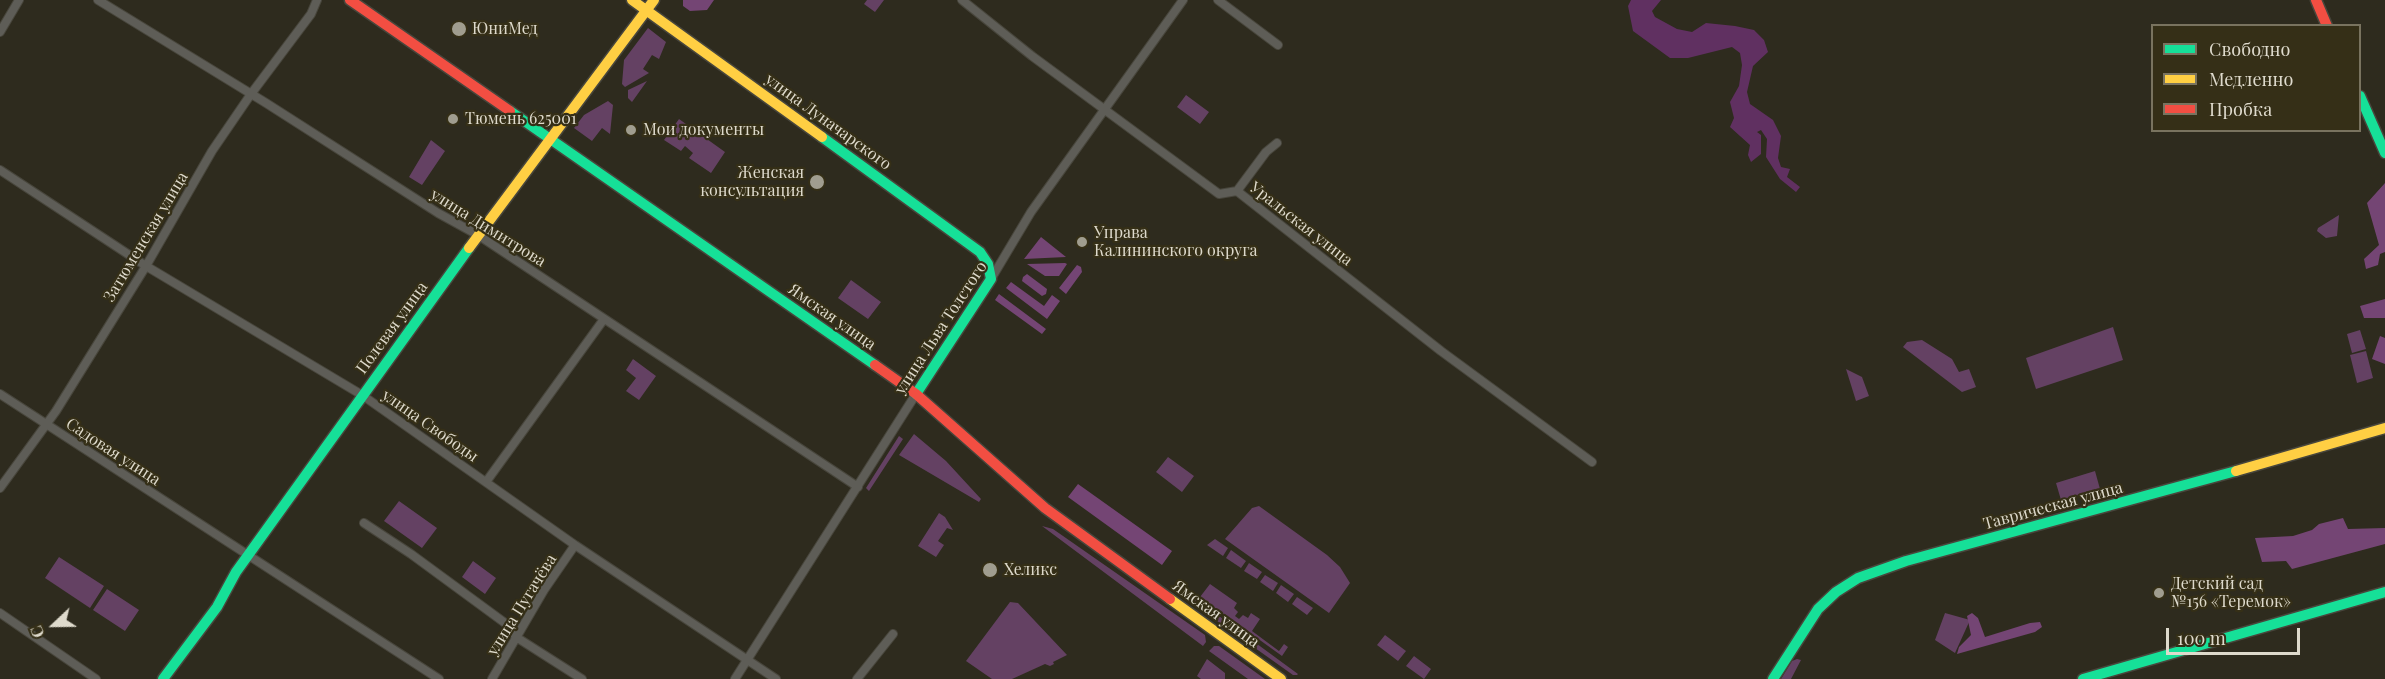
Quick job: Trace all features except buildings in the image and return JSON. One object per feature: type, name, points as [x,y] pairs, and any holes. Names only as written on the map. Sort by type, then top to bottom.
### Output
[{"type":"street","points":[[0,32],[19,0]]},
{"type":"street","name":"улица Димитрова","points":[[98,0],[438,213],[478,235],[858,487]]},
{"type":"street","name":"Затюменская улица","points":[[0,488],[47,425],[146,266],[212,151],[311,14],[317,0]]},
{"type":"street","name":"Ямская улица","points":[[350,0],[916,394],[1045,508],[1281,679]]},
{"type":"street","name":"улица Луначарского","points":[[632,0],[790,112],[980,252],[988,264],[991,279]]},
{"type":"street","name":"Полевая улица","points":[[163,679],[217,607],[248,555],[414,322],[654,0]]},
{"type":"street","name":"Уральская улица","points":[[962,0],[1032,56],[1219,194],[1237,191],[1441,351],[1592,462]]},
{"type":"street","name":"улица Льва Толстого","points":[[735,679],[991,279],[1031,212],[1183,0]]},
{"type":"street","points":[[1218,0],[1278,45]]},
{"type":"street","points":[[2316,0],[2326,24]]},
{"type":"street","points":[[2361,98],[2385,153]]},
{"type":"street","points":[[1237,191],[1266,152],[1277,143]]},
{"type":"street","name":"улица Свободы","points":[[0,170],[146,266],[362,395],[575,544],[776,679]]},
{"type":"street","points":[[486,482],[604,319]]},
{"type":"street","name":"Садовая улица","points":[[0,394],[248,555]]},
{"type":"street","name":"Таврическая улица","points":[[1773,679],[1818,609],[1836,592],[1858,578],[1906,561],[2120,504],[2385,428]]},
{"type":"street","points":[[364,523],[506,623],[516,637],[582,679]]},
{"type":"street","name":"улица Пугачёва","points":[[492,679],[543,590],[575,544]]},
{"type":"street","points":[[248,555],[439,679]]},
{"type":"street","points":[[2083,679],[2385,592]]},
{"type":"street","points":[[0,614],[96,679]]},
{"type":"street","points":[[856,679],[892,634]]},
{"type":"shaded area","points":[[683,0],[714,0],[707,10],[690,11],[683,6]]},
{"type":"shaded area","points":[[867,0],[884,0],[875,12],[864,4]]},
{"type":"shaded area","points":[[1631,0],[1661,0],[1652,11],[1655,17],[1677,29],[1692,32],[1706,23],[1735,26],[1754,30],[1764,40],[1768,52],[1753,66],[1747,92],[1750,104],[1773,120],[1781,136],[1778,158],[1781,167],[1790,169],[1787,177],[1800,187],[1796,192],[1780,179],[1766,157],[1767,139],[1761,130],[1757,132],[1761,135],[1761,154],[1751,162],[1748,155],[1750,145],[1730,127],[1734,118],[1730,102],[1739,86],[1742,65],[1740,53],[1732,47],[1688,58],[1670,58],[1633,31],[1628,6]]},
{"type":"shaded area","points":[[648,28],[666,42],[659,59],[652,55],[643,69],[649,73],[625,87],[622,84],[624,60]]},
{"type":"shaded area","points":[[647,81],[632,102],[628,98],[628,90]]},
{"type":"shaded area","points":[[1186,95],[1209,112],[1200,124],[1177,107]]},
{"type":"shaded area","points":[[608,101],[613,105],[610,134],[602,128],[592,141],[574,128],[584,115]]},
{"type":"shaded area","points":[[679,119],[725,152],[711,173],[689,158],[693,153],[685,146],[681,151],[664,140]]},
{"type":"shaded area","points":[[431,140],[445,151],[422,185],[409,177]]},
{"type":"shaded area","points":[[2385,183],[2385,252],[2380,254],[2378,265],[2366,269],[2364,259],[2379,245],[2367,203]]},
{"type":"shaded area","points":[[2339,215],[2337,236],[2326,238],[2317,231],[2318,228]]},
{"type":"shaded area","points":[[1041,237],[1066,257],[1024,259]]},
{"type":"shaded area","points":[[1027,264],[1067,264],[1059,276],[1045,276]]},
{"type":"shaded area","points":[[1077,265],[1081,267],[1082,272],[1066,294],[1059,288]]},
{"type":"shaded area","points":[[1027,274],[1047,289],[1046,294],[1042,296],[1022,281]]},
{"type":"shaded area","points":[[851,280],[881,302],[868,319],[838,298]]},
{"type":"shaded area","points":[[1011,282],[1044,306],[1052,295],[1060,301],[1047,319],[1006,288]]},
{"type":"shaded area","points":[[999,294],[1046,329],[1042,334],[995,300]]},
{"type":"shaded area","points":[[2385,299],[2385,318],[2364,318],[2360,306]]},
{"type":"shaded area","points":[[2113,327],[2123,360],[2036,389],[2026,358]]},
{"type":"shaded area","points":[[2360,330],[2366,349],[2352,353],[2347,334]]},
{"type":"shaded area","points":[[2380,336],[2385,338],[2385,364],[2372,359]]},
{"type":"shaded area","points":[[1922,340],[1952,359],[1959,372],[1969,369],[1976,387],[1962,392],[1903,347],[1907,342]]},
{"type":"shaded area","points":[[2366,351],[2373,378],[2357,383],[2350,355]]},
{"type":"shaded area","points":[[633,359],[656,376],[639,400],[626,391],[636,378],[626,370]]},
{"type":"shaded area","points":[[1846,369],[1862,377],[1869,396],[1856,401]]},
{"type":"shaded area","points":[[914,434],[946,461],[981,499],[979,502],[899,455]]},
{"type":"shaded area","points":[[899,436],[903,439],[869,491],[866,488]]},
{"type":"shaded area","points":[[1168,457],[1194,476],[1182,492],[1156,472]]},
{"type":"shaded area","points":[[2095,471],[2100,489],[2061,500],[2056,483]]},
{"type":"shaded area","points":[[1078,484],[1172,551],[1162,565],[1068,497]]},
{"type":"shaded area","points":[[399,501],[437,528],[422,548],[384,521]]},
{"type":"shaded area","points":[[1259,506],[1340,567],[1350,583],[1329,613],[1225,539],[1252,508]]},
{"type":"shaded area","points":[[939,513],[945,517],[953,530],[947,528],[938,541],[944,545],[936,557],[918,546]]},
{"type":"shaded area","points":[[2343,518],[2348,529],[2385,528],[2385,544],[2292,569],[2286,561],[2262,562],[2255,538],[2293,536],[2312,530],[2319,524]]},
{"type":"shaded area","points":[[1042,526],[1053,529],[1205,635],[1206,642],[1203,646]]},
{"type":"shaded area","points":[[1215,539],[1228,548],[1223,556],[1207,545]]},
{"type":"shaded area","points":[[1231,550],[1246,561],[1241,568],[1226,558]]},
{"type":"shaded area","points":[[59,557],[104,586],[90,608],[45,578]]},
{"type":"shaded area","points":[[473,561],[496,578],[485,594],[462,577]]},
{"type":"shaded area","points":[[1249,563],[1262,572],[1257,579],[1244,571]]},
{"type":"shaded area","points":[[1265,575],[1278,583],[1273,591],[1260,582]]},
{"type":"shaded area","points":[[1210,584],[1237,603],[1234,608],[1238,612],[1235,616],[1239,619],[1243,615],[1248,618],[1251,613],[1260,619],[1252,631],[1279,651],[1284,644],[1288,647],[1282,656],[1200,597]]},
{"type":"shaded area","points":[[1281,585],[1294,594],[1288,602],[1276,593]]},
{"type":"shaded area","points":[[1178,586],[1298,674],[1293,675],[1179,594],[1176,589]]},
{"type":"shaded area","points":[[107,589],[139,610],[125,631],[93,610]]},
{"type":"shaded area","points":[[1297,597],[1313,608],[1307,615],[1292,604]]},
{"type":"shaded area","points":[[1010,602],[1018,603],[1067,655],[1050,666],[1045,664],[1012,679],[992,679],[966,661]]},
{"type":"shaded area","points":[[1945,613],[1970,620],[1955,653],[1935,640]]},
{"type":"shaded area","points":[[1972,613],[1978,618],[1985,637],[2030,623],[2040,622],[2042,627],[2035,632],[1957,654],[1959,647],[1971,635],[1967,616]]},
{"type":"shaded area","points":[[1385,635],[1406,651],[1398,661],[1377,645]]},
{"type":"shaded area","points":[[1214,646],[1219,646],[1265,679],[1248,679],[1209,651]]},
{"type":"shaded area","points":[[1414,656],[1431,669],[1424,679],[1406,666]]},
{"type":"shaded area","points":[[1207,659],[1225,673],[1225,679],[1201,679],[1197,676]]},
{"type":"shaded area","points":[[1801,660],[1791,679],[1781,679],[1792,661]]},
{"type":"traffic: fast","points":[[2361,98],[2385,153]]},
{"type":"traffic: fast","points":[[510,111],[875,365]]},
{"type":"traffic: fast","points":[[822,137],[980,252],[988,264],[991,279],[916,394]]},
{"type":"traffic: fast","points":[[163,679],[217,607],[236,572],[469,248]]},
{"type":"traffic: fast","points":[[1773,679],[1818,609],[1836,592],[1858,578],[1906,561],[2236,471]]},
{"type":"traffic: fast","points":[[2083,679],[2385,592]]},
{"type":"traffic: slow","points":[[632,0],[822,137]]},
{"type":"traffic: slow","points":[[469,248],[654,0]]},
{"type":"traffic: slow","points":[[2236,471],[2385,428]]},
{"type":"traffic: slow","points":[[1170,599],[1281,679]]},
{"type":"traffic: jam","points":[[350,0],[510,111]]},
{"type":"traffic: jam","points":[[2316,0],[2326,24]]},
{"type":"traffic: jam","points":[[875,365],[916,394],[1045,508],[1170,599]]},
{"type":"place","name":"ЮниМед","points":[[459,29]]},
{"type":"place","name":"Тюмень 625001","points":[[453,119]]},
{"type":"place","name":"Мои документы","points":[[631,130]]},
{"type":"place","name":"Женская консультация","points":[[817,182]]},
{"type":"place","name":"Управа Калининского округа","points":[[1082,242]]},
{"type":"place","name":"Хеликс","points":[[990,570]]},
{"type":"place","name":"Детский сад №156 «Теремок»","points":[[2159,593]]}]
